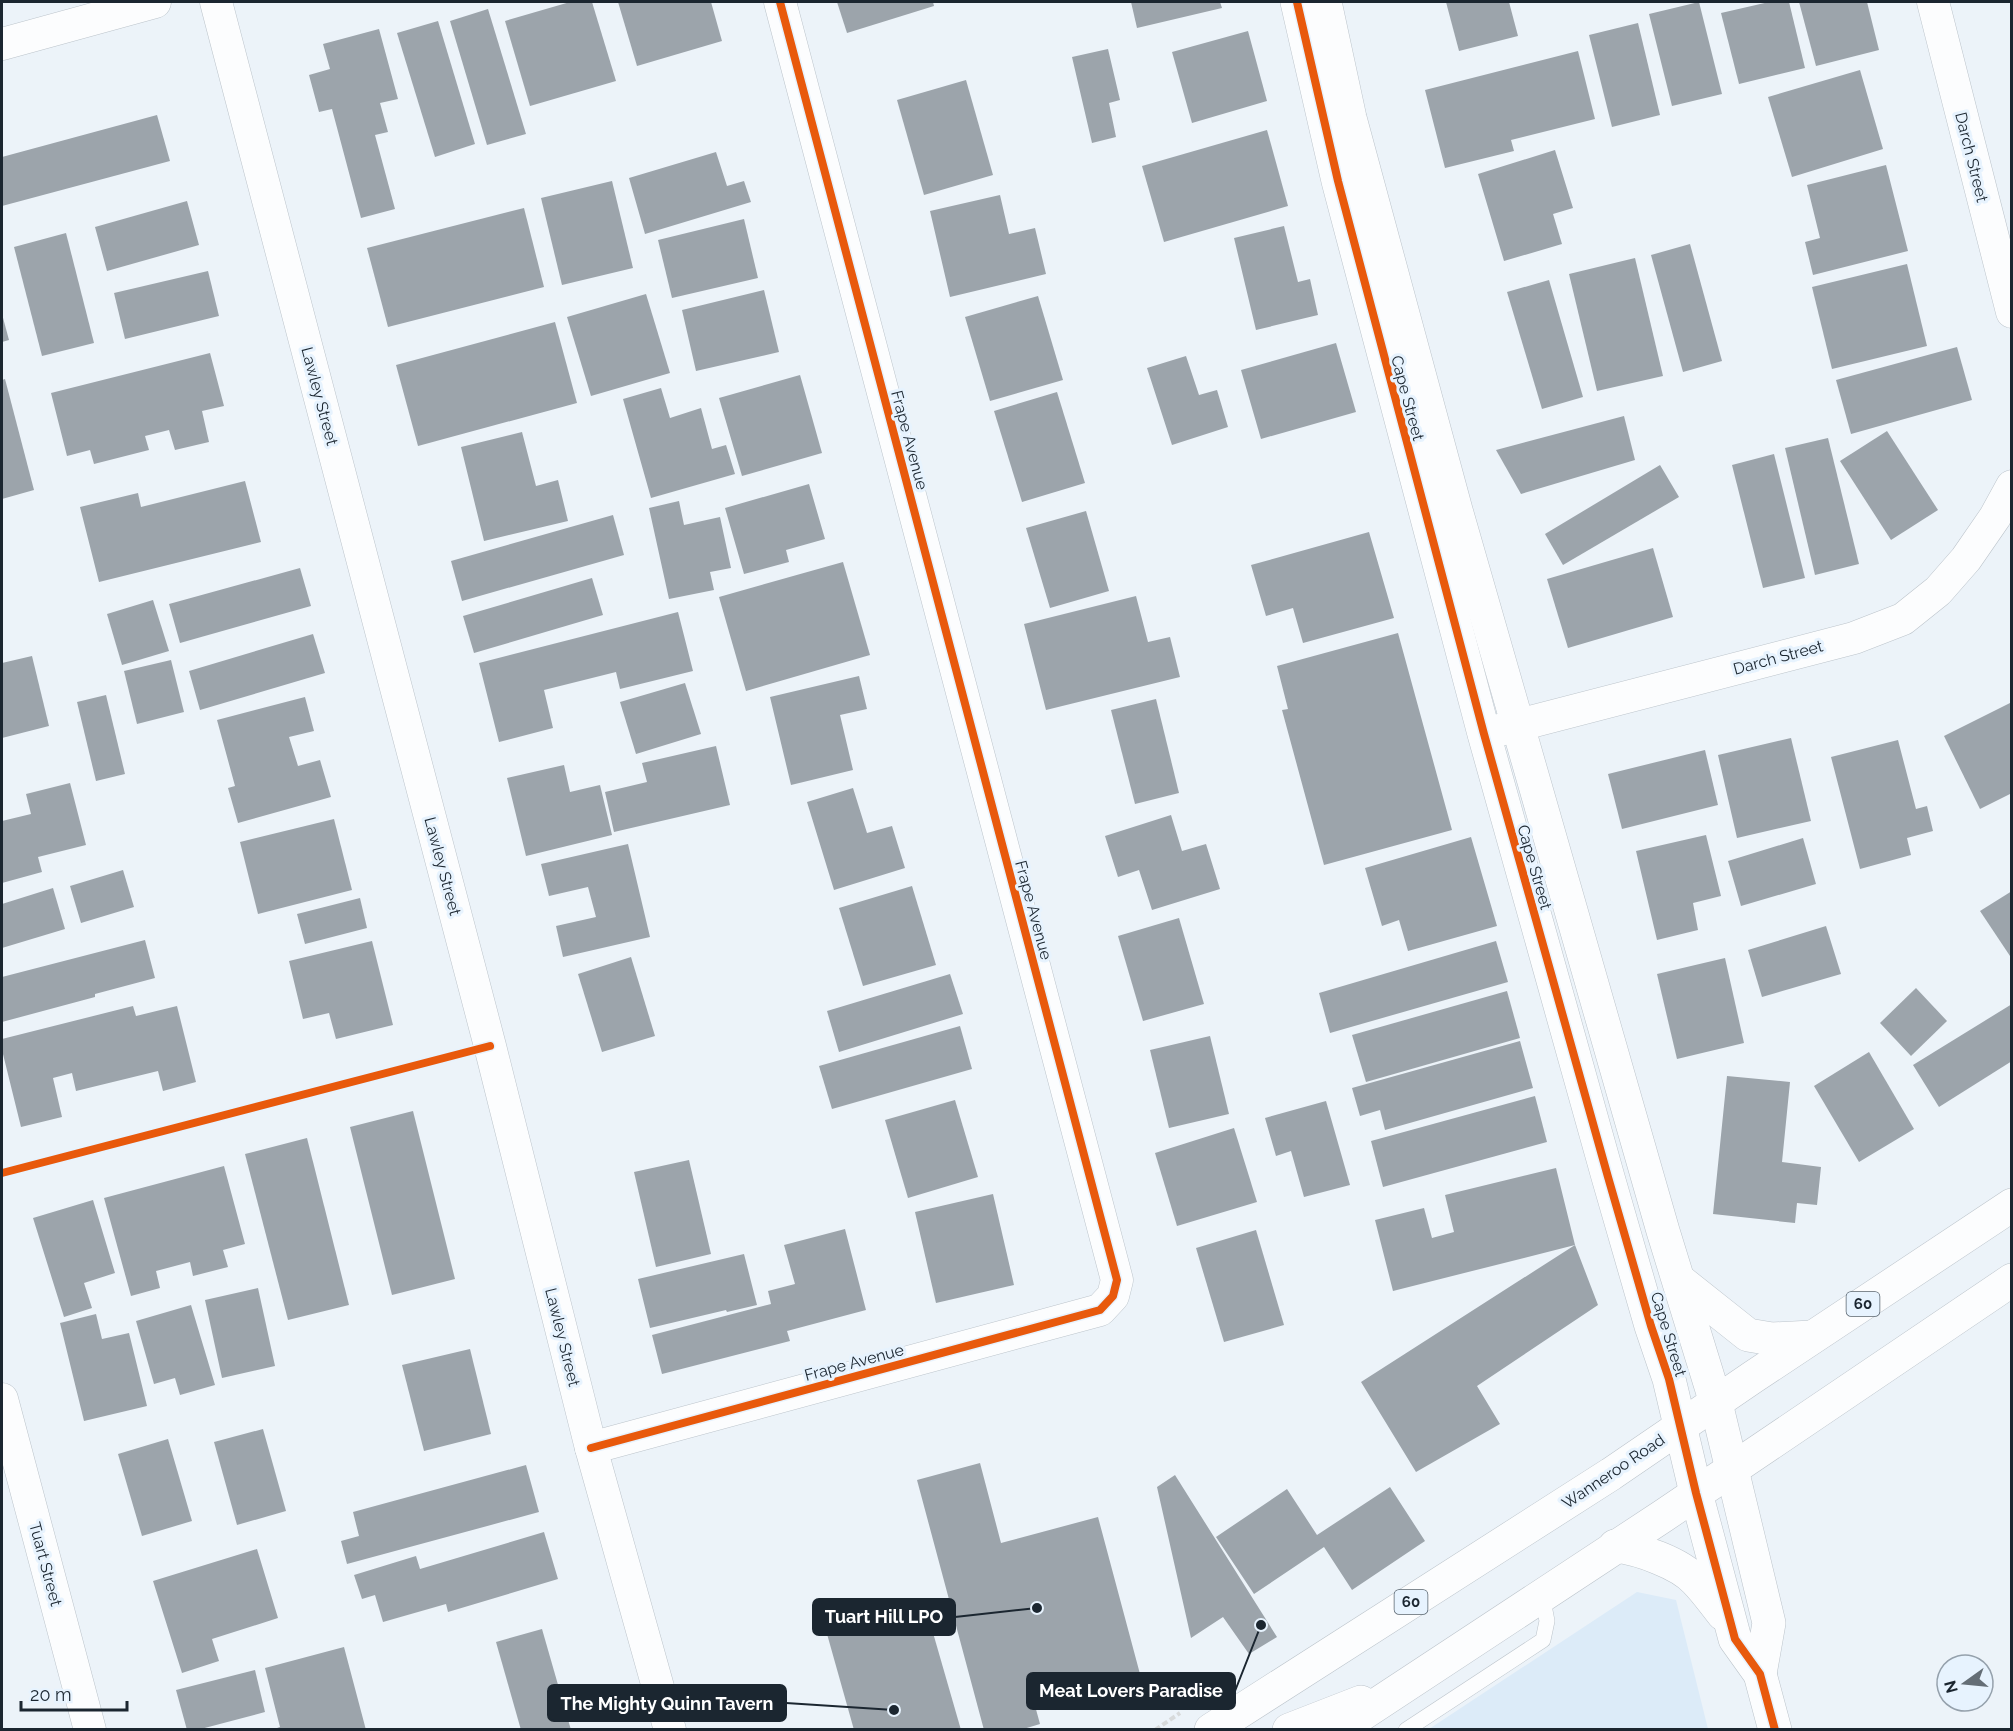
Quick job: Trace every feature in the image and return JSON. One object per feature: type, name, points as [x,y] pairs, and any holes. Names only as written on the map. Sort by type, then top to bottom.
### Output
[{"type":"main road","name":"Cape Street","points":[[1297,2],[1338,181],[1484,734],[1608,1176],[1669,1379],[1696,1493],[1735,1639],[1760,1674],[1775,1730]]},
{"type":"main road","name":"Cape Street","points":[[1324,2],[1350,118],[1453,499],[1664,1231],[1716,1403],[1769,1623],[1760,1674]]},
{"type":"main road","name":"Wanneroo Road","points":[[1211,1730],[1592,1486],[2012,1205]]},
{"type":"main road","points":[[1680,1281],[1748,1335],[1773,1339],[1812,1337]]},
{"type":"main road","points":[[1338,1730],[2012,1281]]},
{"type":"main road","points":[[1615,1546],[1634,1548],[1650,1554],[1670,1563],[1695,1579],[1731,1622]]},
{"type":"main road","points":[[1289,1730],[1402,1687]]},
{"type":"street","points":[[2,44],[155,2]]},
{"type":"street","name":"Lawley Street","points":[[216,2],[484,1023],[591,1448],[670,1730]]},
{"type":"street","name":"Frape Avenue","points":[[591,1448],[1100,1310],[1113,1296],[1118,1280],[780,2]]},
{"type":"street","name":"Darch Street","points":[[1933,2],[2012,312]]},
{"type":"street","name":"Darch Street","points":[[1484,734],[1854,638],[1903,619],[1938,591],[1966,559],[1995,517],[2012,486]]},
{"type":"street","name":"Tuart Street","points":[[2,1399],[90,1730]]},
{"type":"lane","points":[[1406,1730],[1543,1640],[1547,1621],[1542,1595]]},
{"type":"shaded area","points":[[1637,1592],[1676,1600],[1708,1729],[1429,1729]]},
{"type":"building","points":[[570,2],[592,2],[616,81],[530,106],[505,21]]},
{"type":"building","points":[[618,2],[711,2],[722,41],[637,66]]},
{"type":"building","points":[[837,2],[933,2],[934,6],[847,33]]},
{"type":"building","points":[[1131,2],[1220,2],[1222,8],[1137,28]]},
{"type":"building","points":[[1446,2],[1509,2],[1518,36],[1459,51]]},
{"type":"building","points":[[1699,2],[1722,94],[1672,106],[1649,14]]},
{"type":"building","points":[[1769,2],[1789,2],[1805,68],[1739,84],[1721,13]]},
{"type":"building","points":[[1799,2],[1867,2],[1879,50],[1816,66]]},
{"type":"building","points":[[488,9],[526,134],[487,145],[450,21]]},
{"type":"building","points":[[438,21],[475,144],[435,157],[397,33]]},
{"type":"building","points":[[1638,23],[1660,115],[1612,127],[1589,35]]},
{"type":"building","points":[[379,29],[398,99],[380,103],[388,132],[375,135],[395,209],[361,218],[332,109],[319,112],[309,75],[330,69],[323,44]]},
{"type":"building","points":[[1248,31],[1267,101],[1192,123],[1172,52]]},
{"type":"building","points":[[1108,49],[1120,100],[1109,103],[1116,137],[1092,143],[1072,57]]},
{"type":"building","points":[[1578,51],[1595,119],[1511,140],[1514,151],[1445,168],[1425,90]]},
{"type":"building","points":[[1860,70],[1883,149],[1792,177],[1768,97]]},
{"type":"building","points":[[966,80],[993,175],[924,195],[897,100]]},
{"type":"building","points":[[157,115],[170,161],[2,206],[2,157]]},
{"type":"building","points":[[1267,130],[1288,206],[1164,242],[1142,166]]},
{"type":"building","points":[[1555,150],[1573,208],[1553,214],[1562,244],[1504,261],[1478,174]]},
{"type":"building","points":[[716,152],[727,186],[744,181],[751,202],[645,234],[629,178]]},
{"type":"building","points":[[1886,165],[1908,251],[1813,275],[1805,242],[1820,238],[1807,185]]},
{"type":"building","points":[[612,181],[633,268],[562,285],[541,198]]},
{"type":"building","points":[[1000,195],[1009,234],[1035,228],[1046,274],[950,297],[930,211]]},
{"type":"building","points":[[187,201],[199,245],[107,271],[95,227]]},
{"type":"building","points":[[524,208],[544,287],[388,327],[367,248]]},
{"type":"building","points":[[744,219],[758,278],[672,298],[658,240]]},
{"type":"building","points":[[1284,226],[1298,282],[1310,279],[1318,315],[1256,330],[1234,238]]},
{"type":"building","points":[[66,233],[94,343],[42,356],[14,247]]},
{"type":"building","points":[[1690,244],[1722,361],[1683,372],[1651,255]]},
{"type":"building","points":[[1635,258],[1663,376],[1597,391],[1569,274]]},
{"type":"building","points":[[1907,264],[1927,346],[1832,369],[1812,287]]},
{"type":"building","points":[[208,271],[219,316],[125,339],[114,293]]},
{"type":"building","points":[[1549,280],[1583,397],[1542,409],[1507,292]]},
{"type":"building","points":[[764,290],[779,352],[696,371],[682,310]]},
{"type":"building","points":[[646,294],[670,373],[591,396],[567,317]]},
{"type":"building","points":[[1038,296],[1063,380],[990,401],[965,317]]},
{"type":"building","points":[[2,314],[9,340],[2,342]]},
{"type":"building","points":[[555,322],[577,403],[418,446],[396,365]]},
{"type":"building","points":[[1336,343],[1356,412],[1261,439],[1241,370]]},
{"type":"building","points":[[1957,347],[1972,400],[1851,434],[1836,380]]},
{"type":"building","points":[[210,353],[224,406],[202,411],[209,442],[175,450],[169,430],[145,436],[149,450],[94,464],[90,450],[67,456],[51,393]]},
{"type":"building","points":[[1186,356],[1199,395],[1217,390],[1228,427],[1172,445],[1147,368]]},
{"type":"building","points":[[800,375],[822,453],[742,476],[719,398]]},
{"type":"building","points":[[5,379],[34,490],[2,499],[2,380]]},
{"type":"building","points":[[661,388],[670,418],[701,408],[712,449],[726,445],[735,474],[651,498],[623,399]]},
{"type":"building","points":[[1057,392],[1085,483],[1022,502],[994,411]]},
{"type":"building","points":[[1624,416],[1635,460],[1521,494],[1496,450]]},
{"type":"building","points":[[1887,431],[1938,510],[1891,540],[1840,461]]},
{"type":"building","points":[[522,432],[536,486],[558,480],[568,521],[484,541],[461,447]]},
{"type":"building","points":[[1828,438],[1859,564],[1815,575],[1785,448]]},
{"type":"building","points":[[1774,454],[1805,578],[1763,588],[1732,465]]},
{"type":"building","points":[[1660,465],[1679,497],[1563,565],[1545,534]]},
{"type":"building","points":[[245,481],[261,542],[99,582],[80,507],[138,493],[141,507]]},
{"type":"building","points":[[809,484],[825,539],[786,550],[789,562],[744,574],[725,508]]},
{"type":"building","points":[[679,501],[684,525],[720,517],[731,568],[710,572],[714,590],[669,599],[649,508]]},
{"type":"building","points":[[1086,511],[1109,591],[1050,608],[1026,528]]},
{"type":"building","points":[[613,515],[624,555],[462,601],[451,561]]},
{"type":"building","points":[[1369,532],[1394,618],[1303,643],[1293,608],[1266,616],[1251,565]]},
{"type":"building","points":[[1653,548],[1673,617],[1568,648],[1547,579]]},
{"type":"building","points":[[843,562],[870,655],[746,691],[719,597]]},
{"type":"building","points":[[300,568],[311,606],[180,643],[169,604]]},
{"type":"building","points":[[592,578],[603,615],[474,653],[463,616]]},
{"type":"building","points":[[1136,596],[1148,642],[1170,637],[1180,677],[1046,710],[1024,624]]},
{"type":"building","points":[[153,600],[169,651],[122,665],[107,614]]},
{"type":"building","points":[[678,612],[693,671],[620,689],[616,672],[544,690],[553,728],[499,742],[479,663]]},
{"type":"building","points":[[1398,633],[1452,830],[1324,865],[1282,710],[1288,709],[1277,666]]},
{"type":"building","points":[[313,634],[325,673],[200,710],[189,671]]},
{"type":"building","points":[[32,656],[49,726],[2,738],[2,663]]},
{"type":"building","points":[[171,660],[184,712],[137,724],[124,671]]},
{"type":"building","points":[[859,676],[867,709],[840,715],[853,770],[791,785],[770,697]]},
{"type":"building","points":[[685,683],[701,734],[636,754],[620,702]]},
{"type":"building","points":[[106,695],[125,774],[96,781],[77,702]]},
{"type":"building","points":[[305,697],[314,731],[289,737],[298,766],[320,760],[331,797],[238,823],[228,788],[235,786],[217,720]]},
{"type":"building","points":[[1156,699],[1179,793],[1135,804],[1111,710]]},
{"type":"building","points":[[2012,702],[2012,793],[1980,809],[1944,736]]},
{"type":"building","points":[[1791,738],[1811,821],[1737,838],[1718,755]]},
{"type":"building","points":[[1898,740],[1916,809],[1927,806],[1933,831],[1907,838],[1911,855],[1860,869],[1831,757]]},
{"type":"building","points":[[716,746],[730,805],[614,832],[605,792],[647,782],[642,763]]},
{"type":"building","points":[[1705,750],[1718,805],[1622,829],[1608,774]]},
{"type":"building","points":[[564,765],[570,792],[600,785],[612,835],[526,856],[507,778]]},
{"type":"building","points":[[70,783],[86,845],[38,857],[42,872],[2,883],[2,821],[31,814],[26,794]]},
{"type":"building","points":[[853,788],[867,833],[892,826],[905,868],[834,890],[807,802]]},
{"type":"building","points":[[1171,815],[1182,851],[1206,844],[1220,889],[1152,910],[1139,870],[1118,877],[1105,836]]},
{"type":"building","points":[[334,819],[352,890],[258,914],[240,842]]},
{"type":"building","points":[[1706,835],[1721,896],[1693,903],[1698,930],[1657,940],[1636,851]]},
{"type":"building","points":[[1471,837],[1497,926],[1408,951],[1399,920],[1382,926],[1365,868]]},
{"type":"building","points":[[1803,838],[1816,884],[1741,906],[1728,861]]},
{"type":"building","points":[[628,844],[650,937],[563,957],[556,926],[596,917],[588,887],[549,896],[541,864]]},
{"type":"building","points":[[123,870],[134,907],[81,923],[70,886]]},
{"type":"building","points":[[912,886],[936,965],[863,986],[839,908]]},
{"type":"building","points":[[53,888],[65,929],[2,948],[2,904]]},
{"type":"building","points":[[2012,891],[2012,959],[1980,911]]},
{"type":"building","points":[[360,898],[367,928],[305,944],[297,914]]},
{"type":"building","points":[[1179,918],[1204,1004],[1143,1021],[1118,936]]},
{"type":"building","points":[[1826,926],[1841,974],[1762,997],[1748,950]]},
{"type":"building","points":[[145,940],[155,978],[2,1022],[2,977]]},
{"type":"building","points":[[372,941],[393,1025],[336,1039],[329,1013],[303,1019],[289,961]]},
{"type":"building","points":[[1496,941],[1508,982],[1330,1033],[1319,993]]},
{"type":"building","points":[[631,957],[655,1036],[602,1052],[578,974]]},
{"type":"building","points":[[1725,958],[1744,1043],[1677,1059],[1657,974]]},
{"type":"building","points":[[950,974],[963,1014],[839,1052],[827,1011]]},
{"type":"building","points":[[1916,988],[1947,1021],[1911,1056],[1880,1023]]},
{"type":"building","points":[[1507,991],[1520,1038],[1366,1082],[1352,1035]]},
{"type":"building","points":[[2012,1004],[2012,1061],[1939,1107],[1913,1065]]},
{"type":"building","points":[[133,1006],[136,1016],[177,1006],[196,1082],[163,1091],[158,1071],[76,1091],[72,1073],[53,1078],[62,1117],[21,1127],[2,1050],[2,1039]]},
{"type":"building","points":[[960,1026],[972,1069],[832,1109],[819,1066]]},
{"type":"building","points":[[1210,1036],[1229,1114],[1169,1128],[1150,1050]]},
{"type":"building","points":[[1520,1041],[1533,1088],[1385,1130],[1380,1110],[1360,1116],[1352,1088]]},
{"type":"building","points":[[1869,1052],[1914,1129],[1859,1162],[1814,1086]]},
{"type":"building","points":[[1727,1076],[1790,1082],[1782,1162],[1821,1167],[1817,1205],[1797,1203],[1795,1223],[1713,1214]]},
{"type":"building","points":[[1535,1096],[1547,1142],[1383,1187],[1371,1141]]},
{"type":"building","points":[[955,1100],[978,1177],[908,1198],[885,1120]]},
{"type":"building","points":[[1326,1101],[1350,1185],[1304,1197],[1291,1151],[1276,1156],[1265,1118]]},
{"type":"building","points":[[413,1111],[455,1279],[392,1295],[350,1127]]},
{"type":"building","points":[[1234,1128],[1257,1202],[1177,1226],[1155,1153]]},
{"type":"building","points":[[307,1138],[349,1305],[288,1320],[245,1154]]},
{"type":"building","points":[[689,1160],[711,1254],[656,1267],[634,1172]]},
{"type":"building","points":[[224,1166],[245,1244],[223,1250],[228,1267],[193,1276],[190,1262],[156,1271],[160,1288],[131,1296],[104,1198]]},
{"type":"building","points":[[1556,1168],[1575,1245],[1393,1291],[1375,1220],[1424,1208],[1432,1238],[1454,1232],[1445,1195]]},
{"type":"building","points":[[993,1194],[1014,1285],[936,1303],[915,1212]]},
{"type":"building","points":[[93,1200],[115,1273],[84,1283],[92,1308],[64,1317],[33,1218]]},
{"type":"building","points":[[845,1229],[866,1310],[787,1331],[790,1341],[662,1374],[652,1335],[771,1304],[768,1291],[795,1284],[784,1245]]},
{"type":"building","points":[[1256,1230],[1284,1325],[1224,1342],[1196,1248]]},
{"type":"building","points":[[1575,1245],[1598,1305],[1477,1386],[1500,1424],[1416,1472],[1361,1382]]},
{"type":"building","points":[[744,1254],[757,1305],[650,1328],[638,1279]]},
{"type":"building","points":[[258,1288],[275,1366],[222,1378],[205,1300]]},
{"type":"building","points":[[191,1305],[215,1385],[180,1395],[175,1378],[154,1384],[136,1321]]},
{"type":"building","points":[[96,1314],[102,1339],[129,1333],[147,1406],[84,1421],[60,1323]]},
{"type":"building","points":[[470,1349],[491,1434],[424,1451],[402,1365]]},
{"type":"building","points":[[263,1429],[286,1511],[237,1525],[214,1442]]},
{"type":"building","points":[[168,1439],[192,1521],[142,1536],[118,1454]]},
{"type":"building","points":[[980,1463],[1001,1543],[1098,1517],[1140,1674],[1034,1702],[1040,1724],[1020,1730],[984,1730],[917,1480]]},
{"type":"building","points":[[526,1465],[539,1512],[347,1564],[341,1541],[359,1536],[353,1512]]},
{"type":"building","points":[[1175,1475],[1277,1637],[1249,1654],[1223,1617],[1191,1638],[1157,1487]]},
{"type":"building","points":[[1390,1487],[1425,1541],[1352,1590],[1324,1547],[1254,1594],[1216,1537],[1287,1489],[1317,1535]]},
{"type":"building","points":[[544,1532],[558,1579],[448,1612],[446,1604],[383,1622],[375,1595],[362,1599],[354,1575],[416,1556],[420,1569]]},
{"type":"building","points":[[257,1549],[278,1618],[212,1639],[219,1661],[182,1673],[153,1581]]},
{"type":"building","points":[[925,1605],[961,1730],[854,1730],[827,1634]]},
{"type":"building","points":[[542,1629],[571,1730],[521,1730],[496,1642]]},
{"type":"building","points":[[344,1647],[366,1730],[271,1730],[280,1727],[265,1668]]},
{"type":"building","points":[[255,1670],[265,1712],[197,1730],[187,1730],[176,1690]]},
{"type":"cycle path","points":[[591,1448],[1100,1310],[1113,1296],[1117,1280],[780,2]]},
{"type":"cycle path","points":[[1297,2],[1338,181],[1484,734],[1608,1177],[1651,1326],[1669,1379],[1696,1493],[1735,1639],[1760,1674],[1775,1730]]},
{"type":"cycle path","points":[[2,1173],[490,1046]]},
{"type":"place","name":"Tuart Hill LPO","points":[[1037,1608]]},
{"type":"place","name":"Meat Lovers Paradise","points":[[1261,1625]]},
{"type":"place","name":"The Mighty Quinn Tavern","points":[[894,1710]]}]
